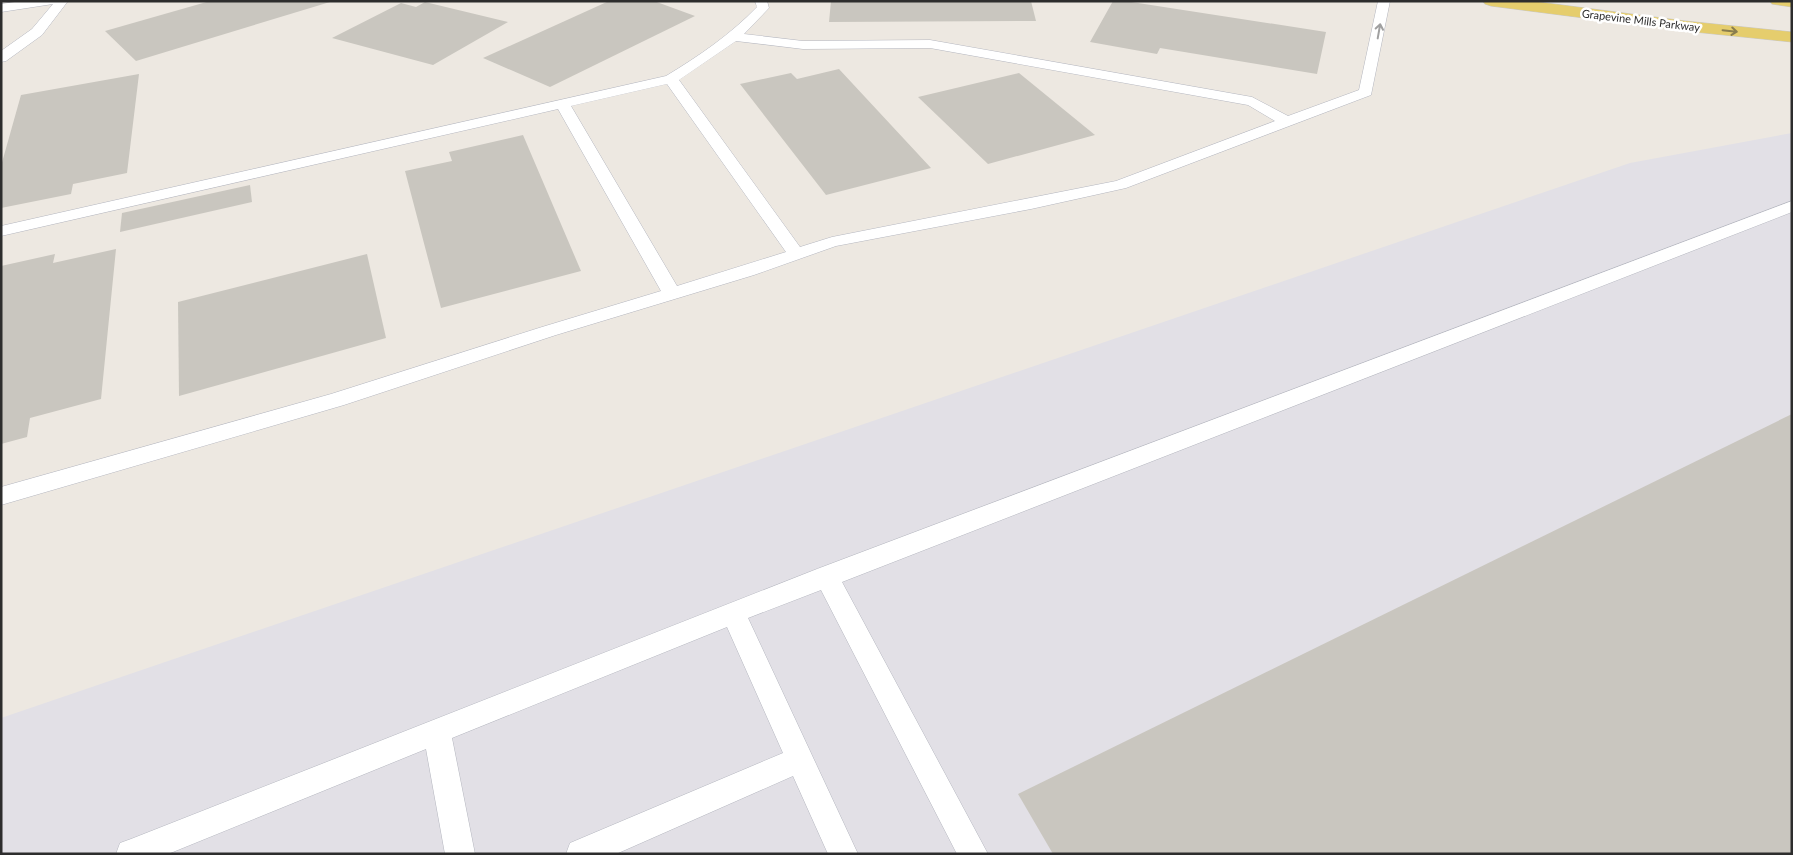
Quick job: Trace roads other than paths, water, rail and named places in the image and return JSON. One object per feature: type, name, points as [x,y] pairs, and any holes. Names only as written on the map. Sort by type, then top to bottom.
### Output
[{"type":"main road","name":"Grapevine Mills Parkway","points":[[1491,1],[1685,26],[1792,36]]},
{"type":"main road","points":[[1778,1],[1792,2]]},
{"type":"lane","points":[[1,8],[50,1]]},
{"type":"lane","points":[[1,58],[37,32],[62,1]]},
{"type":"lane","points":[[1,231],[671,79],[721,48],[748,25],[763,8],[761,1]]},
{"type":"lane","points":[[1,496],[337,400],[832,242],[1120,185],[1366,92],[1384,1]]},
{"type":"lane","points":[[734,36],[803,45],[930,44],[1252,101],[1287,122]]},
{"type":"lane","points":[[671,79],[796,254]]},
{"type":"lane","points":[[563,104],[672,294]]},
{"type":"lane","points":[[131,854],[826,576],[1792,206]]},
{"type":"lane","points":[[826,576],[973,854]]},
{"type":"lane","points":[[732,613],[844,854]]},
{"type":"lane","points":[[437,732],[460,854]]},
{"type":"lane","points":[[581,854],[800,759]]}]
